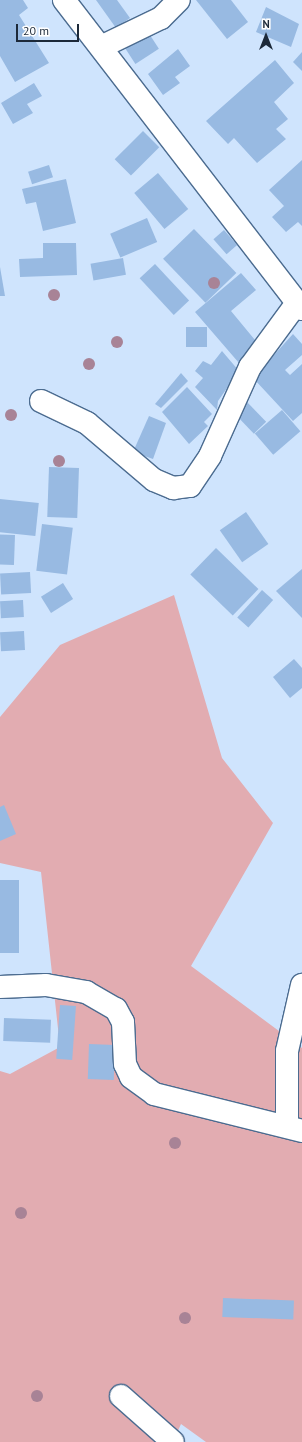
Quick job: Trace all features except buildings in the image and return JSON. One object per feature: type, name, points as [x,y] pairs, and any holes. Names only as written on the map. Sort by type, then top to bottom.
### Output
[{"type":"street","points":[[41,401],[87,423],[154,480],[173,488],[190,486],[210,456],[250,367],[299,306],[103,46],[64,0]]},
{"type":"street","points":[[103,46],[160,18],[179,0]]},
{"type":"street","points":[[0,987],[46,985],[86,992],[116,1009],[123,1022],[125,1064],[131,1077],[154,1094],[212,1111],[295,1128],[287,1051],[302,984]]},
{"type":"street","points":[[120,1396],[173,1442]]},
{"type":"shaded area","points":[[174,595],[222,758],[273,823],[191,966],[302,1048],[302,1442],[206,1442],[181,1424],[173,1442],[0,1442],[0,1071],[10,1074],[60,1047],[41,872],[0,863],[0,717],[60,645]]}]
